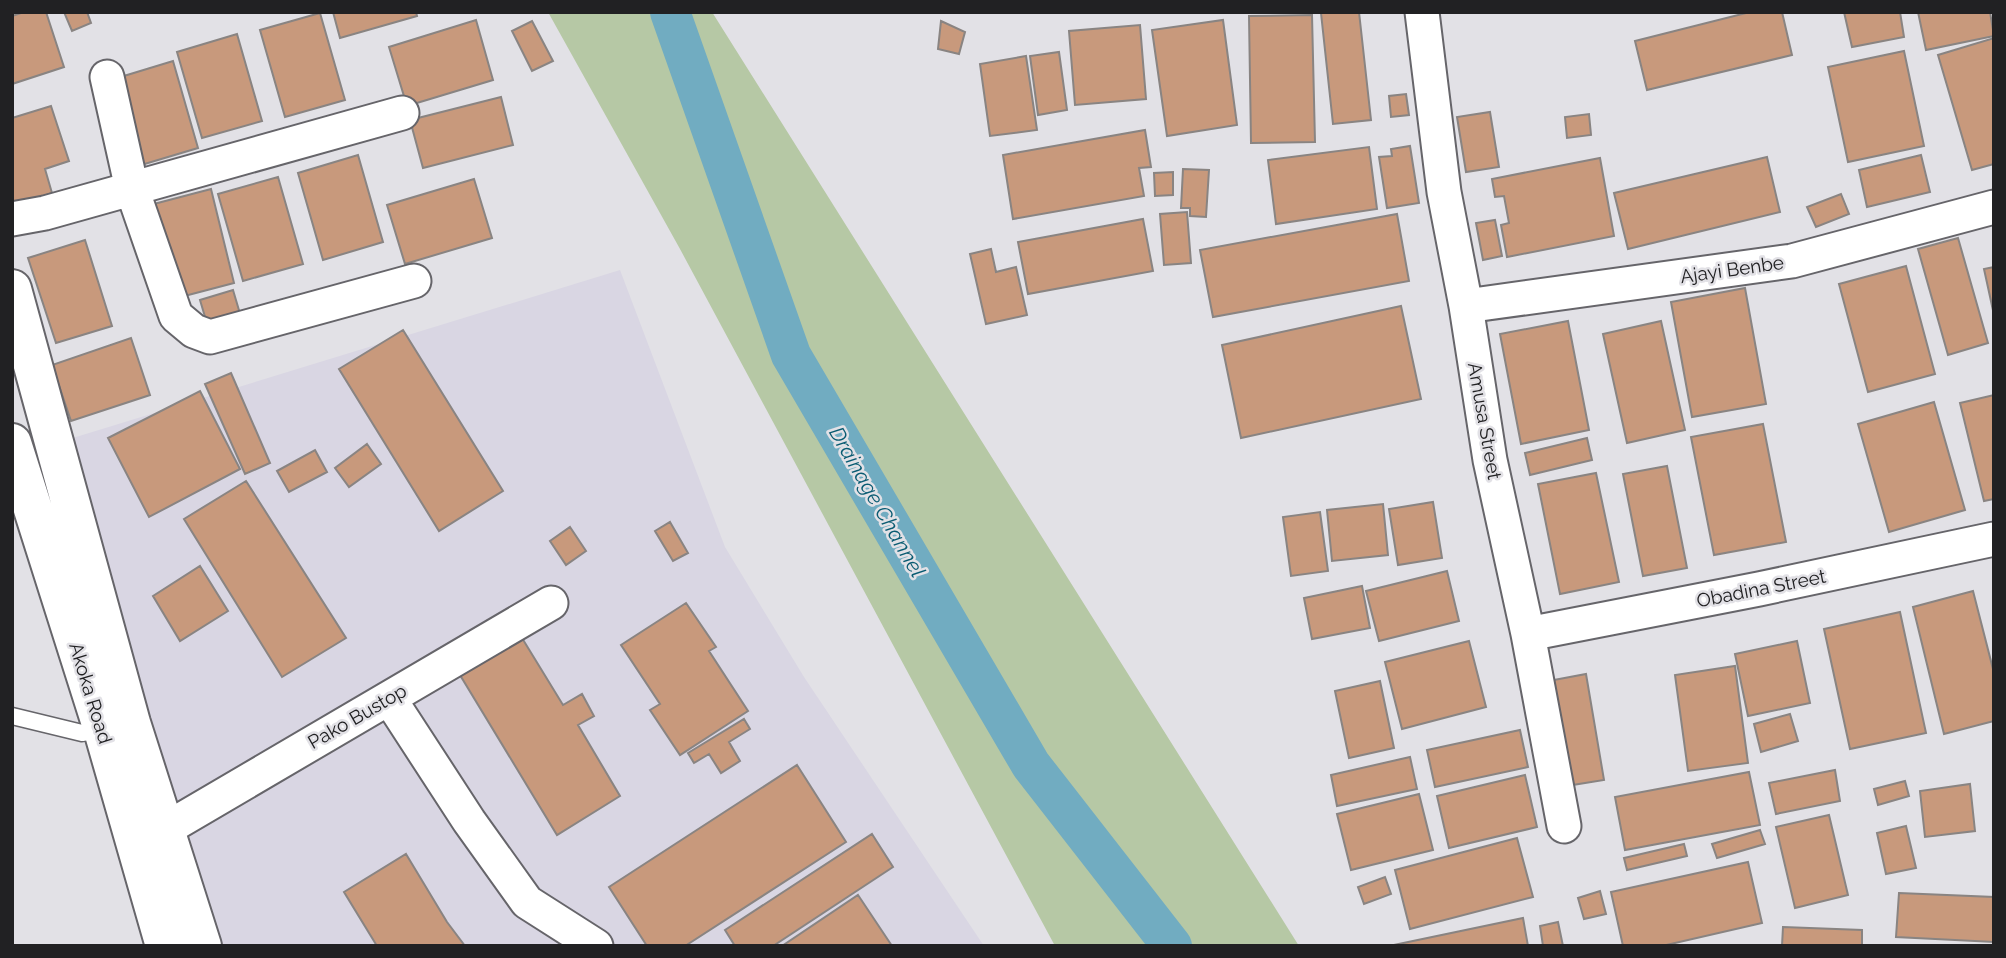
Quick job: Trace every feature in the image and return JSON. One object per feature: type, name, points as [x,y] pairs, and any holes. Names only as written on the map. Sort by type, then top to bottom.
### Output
[{"type":"main road","points":[[12,289],[21,354],[117,726],[164,830],[202,946]]},
{"type":"main road","name":"Akoka Road","points":[[12,443],[117,726],[165,946]]},
{"type":"street","name":"Amusa Street","points":[[1422,12],[1444,192],[1466,306],[1490,460],[1528,634],[1564,826]]},
{"type":"street","points":[[107,78],[132,189],[176,316],[194,331],[210,337],[414,281]]},
{"type":"street","points":[[12,219],[45,214],[401,113]]},
{"type":"street","name":"Ajayi Benbe","points":[[1466,306],[1792,261],[1994,207]]},
{"type":"street","name":"Obadina Street","points":[[1528,634],[1994,539]]},
{"type":"street","name":"Pako Bustop","points":[[164,830],[551,603]]},
{"type":"street","points":[[389,698],[469,821],[527,902],[596,946]]},
{"type":"lane","points":[[12,716],[82,733],[117,726]]},
{"type":"shaded area","points":[[620,270],[725,547],[804,677],[984,946],[217,946],[63,441]]},
{"type":"green space","points":[[548,12],[712,12],[1299,946],[1055,946],[680,249]]},
{"type":"building","points":[[24,12],[46,12],[64,67],[12,84],[12,16]]},
{"type":"building","points":[[64,12],[87,12],[91,23],[72,31]]},
{"type":"building","points":[[333,12],[416,12],[417,16],[340,38]]},
{"type":"building","points":[[1359,12],[1371,120],[1333,124],[1321,13]]},
{"type":"building","points":[[1750,12],[1782,12],[1792,55],[1647,90],[1635,41]]},
{"type":"building","points":[[1844,12],[1900,12],[1904,37],[1852,47]]},
{"type":"building","points":[[1918,12],[1990,12],[1994,36],[1926,50]]},
{"type":"building","points":[[320,13],[345,100],[285,117],[260,30]]},
{"type":"building","points":[[1312,15],[1315,142],[1251,143],[1249,16]]},
{"type":"building","points":[[476,20],[493,80],[407,106],[389,47]]},
{"type":"building","points":[[1223,20],[1237,125],[1167,136],[1152,30]]},
{"type":"building","points":[[532,21],[553,61],[532,71],[512,31]]},
{"type":"building","points":[[941,21],[965,32],[959,54],[938,49]]},
{"type":"building","points":[[1140,25],[1146,99],[1075,105],[1069,31]]},
{"type":"building","points":[[237,34],[262,121],[202,138],[177,52]]},
{"type":"building","points":[[1994,38],[1994,164],[1972,170],[1938,55]]},
{"type":"building","points":[[1904,51],[1924,146],[1848,162],[1828,67]]},
{"type":"building","points":[[1059,52],[1067,110],[1038,115],[1030,56]]},
{"type":"building","points":[[1026,56],[1037,130],[990,136],[980,64]]},
{"type":"building","points":[[173,61],[198,148],[138,166],[114,79]]},
{"type":"building","points":[[1406,94],[1409,115],[1391,117],[1389,96]]},
{"type":"building","points":[[501,97],[513,145],[423,168],[410,120]]},
{"type":"building","points":[[51,106],[69,161],[45,169],[52,193],[12,207],[12,118]]},
{"type":"building","points":[[1490,112],[1499,167],[1466,172],[1457,117]]},
{"type":"building","points":[[1589,114],[1591,135],[1567,138],[1565,117]]},
{"type":"building","points":[[1145,130],[1151,167],[1139,168],[1144,196],[1013,219],[1003,155]]},
{"type":"building","points":[[1410,146],[1419,203],[1387,208],[1379,157],[1392,156],[1391,149]]},
{"type":"building","points":[[1369,147],[1377,209],[1276,224],[1268,160]]},
{"type":"building","points":[[358,155],[383,242],[323,260],[298,173]]},
{"type":"building","points":[[1921,155],[1930,192],[1867,207],[1859,170]]},
{"type":"building","points":[[1767,157],[1780,212],[1628,249],[1614,193]]},
{"type":"building","points":[[1600,158],[1614,236],[1507,257],[1501,225],[1509,223],[1504,196],[1495,197],[1492,179]]},
{"type":"building","points":[[1183,169],[1209,170],[1206,217],[1190,216],[1190,208],[1181,208]]},
{"type":"building","points":[[1173,172],[1173,195],[1155,196],[1154,173]]},
{"type":"building","points":[[278,177],[303,264],[243,281],[218,194]]},
{"type":"building","points":[[474,179],[492,238],[405,264],[387,205]]},
{"type":"building","points":[[211,189],[234,283],[173,299],[150,205]]},
{"type":"building","points":[[1841,194],[1849,214],[1816,227],[1807,207]]},
{"type":"building","points":[[1187,212],[1191,263],[1164,265],[1160,214]]},
{"type":"building","points":[[1397,214],[1409,281],[1213,317],[1200,250]]},
{"type":"building","points":[[1143,219],[1153,271],[1028,294],[1018,242]]},
{"type":"building","points":[[1495,220],[1502,256],[1483,260],[1476,223]]},
{"type":"building","points":[[1958,238],[1988,343],[1948,355],[1918,249]]},
{"type":"building","points":[[85,240],[112,326],[56,343],[28,258]]},
{"type":"building","points":[[991,249],[996,272],[1016,267],[1027,315],[986,324],[970,254]]},
{"type":"building","points":[[1906,266],[1935,374],[1868,392],[1839,284]]},
{"type":"building","points":[[1994,267],[1994,315],[1984,269]]},
{"type":"building","points":[[1745,288],[1766,404],[1692,417],[1671,302]]},
{"type":"building","points":[[233,290],[241,317],[208,327],[200,300]]},
{"type":"building","points":[[1401,306],[1421,399],[1241,438],[1222,345]]},
{"type":"building","points":[[1568,321],[1589,430],[1521,444],[1500,334]]},
{"type":"building","points":[[1661,321],[1685,430],[1627,443],[1603,334]]},
{"type":"building","points":[[403,330],[503,491],[439,531],[339,369]]},
{"type":"building","points":[[131,338],[150,395],[71,421],[52,365]]},
{"type":"building","points":[[231,373],[270,463],[245,474],[205,384]]},
{"type":"building","points":[[200,391],[240,469],[149,517],[108,438]]},
{"type":"building","points":[[1994,395],[1994,499],[1984,501],[1960,403]]},
{"type":"building","points":[[1934,402],[1965,510],[1889,532],[1858,424]]},
{"type":"building","points":[[1763,424],[1786,542],[1714,555],[1691,437]]},
{"type":"building","points":[[1587,438],[1592,460],[1530,475],[1525,453]]},
{"type":"building","points":[[367,444],[381,464],[349,487],[335,468]]},
{"type":"building","points":[[315,450],[327,472],[289,492],[277,471]]},
{"type":"building","points":[[1667,466],[1687,568],[1643,576],[1623,474]]},
{"type":"building","points":[[1596,473],[1619,582],[1560,594],[1538,484]]},
{"type":"building","points":[[246,481],[346,638],[282,677],[184,519]]},
{"type":"building","points":[[1433,502],[1442,558],[1398,565],[1389,509]]},
{"type":"building","points":[[1383,504],[1388,555],[1332,561],[1327,510]]},
{"type":"building","points":[[1320,512],[1328,571],[1291,576],[1283,517]]},
{"type":"building","points":[[670,522],[688,553],[673,561],[655,531]]},
{"type":"building","points":[[570,527],[586,551],[566,565],[550,541]]},
{"type":"building","points":[[200,566],[228,611],[180,641],[153,596]]},
{"type":"building","points":[[1447,571],[1459,621],[1379,641],[1366,591]]},
{"type":"building","points":[[1362,586],[1370,628],[1312,639],[1304,598]]},
{"type":"building","points":[[1973,591],[1994,673],[1994,721],[1944,734],[1913,607]]},
{"type":"building","points":[[686,603],[716,647],[709,651],[748,711],[680,755],[650,710],[660,704],[621,645]]},
{"type":"building","points":[[1900,612],[1926,733],[1850,749],[1824,629]]},
{"type":"building","points":[[522,638],[563,705],[582,694],[594,716],[578,725],[620,796],[557,835],[460,675]]},
{"type":"building","points":[[1469,641],[1486,707],[1402,729],[1385,662]]},
{"type":"building","points":[[1797,641],[1810,703],[1748,716],[1735,654]]},
{"type":"building","points":[[1735,666],[1748,763],[1688,771],[1675,675]]},
{"type":"building","points":[[1586,674],[1604,780],[1560,787],[1543,682]]},
{"type":"building","points":[[1380,681],[1394,748],[1349,758],[1335,691]]},
{"type":"building","points":[[1790,714],[1798,741],[1761,752],[1754,724]]},
{"type":"building","points":[[744,719],[750,729],[729,742],[740,761],[721,773],[709,754],[694,763],[688,753]]},
{"type":"building","points":[[1520,730],[1528,767],[1435,787],[1427,750]]},
{"type":"building","points":[[1410,757],[1417,789],[1337,806],[1331,775]]},
{"type":"building","points":[[797,765],[846,842],[685,946],[647,946],[609,887]]},
{"type":"building","points":[[1835,770],[1840,801],[1776,814],[1769,783]]},
{"type":"building","points":[[1749,772],[1760,825],[1625,850],[1615,797]]},
{"type":"building","points":[[1525,775],[1537,827],[1449,848],[1437,796]]},
{"type":"building","points":[[1905,781],[1909,796],[1878,805],[1874,789]]},
{"type":"building","points":[[1970,784],[1975,831],[1925,837],[1920,791]]},
{"type":"building","points":[[1419,794],[1433,850],[1351,870],[1337,814]]},
{"type":"building","points":[[1829,815],[1848,895],[1795,908],[1776,827]]},
{"type":"building","points":[[1906,826],[1916,868],[1886,874],[1877,833]]},
{"type":"building","points":[[1760,830],[1765,844],[1717,858],[1712,844]]},
{"type":"building","points":[[872,834],[893,867],[773,946],[735,946],[725,930]]},
{"type":"building","points":[[1517,838],[1533,897],[1410,929],[1395,870]]},
{"type":"building","points":[[1684,844],[1687,856],[1627,870],[1624,858]]},
{"type":"building","points":[[406,854],[447,922],[465,946],[377,946],[344,892]]},
{"type":"building","points":[[1748,862],[1762,923],[1662,946],[1623,946],[1611,892]]},
{"type":"building","points":[[1385,877],[1391,894],[1364,904],[1358,887]]},
{"type":"building","points":[[1600,891],[1606,914],[1584,919],[1578,898]]},
{"type":"building","points":[[1899,893],[1994,897],[1994,942],[1896,937]]},
{"type":"building","points":[[858,895],[892,946],[782,946]]},
{"type":"building","points":[[1523,918],[1528,946],[1389,946]]},
{"type":"building","points":[[1558,922],[1563,946],[1543,946],[1540,926]]},
{"type":"building","points":[[1783,927],[1862,930],[1862,946],[1782,946]]},
{"type":"waterway","name":"Drainage Channel","points":[[670,12],[791,355],[1031,765],[1172,946]]}]
